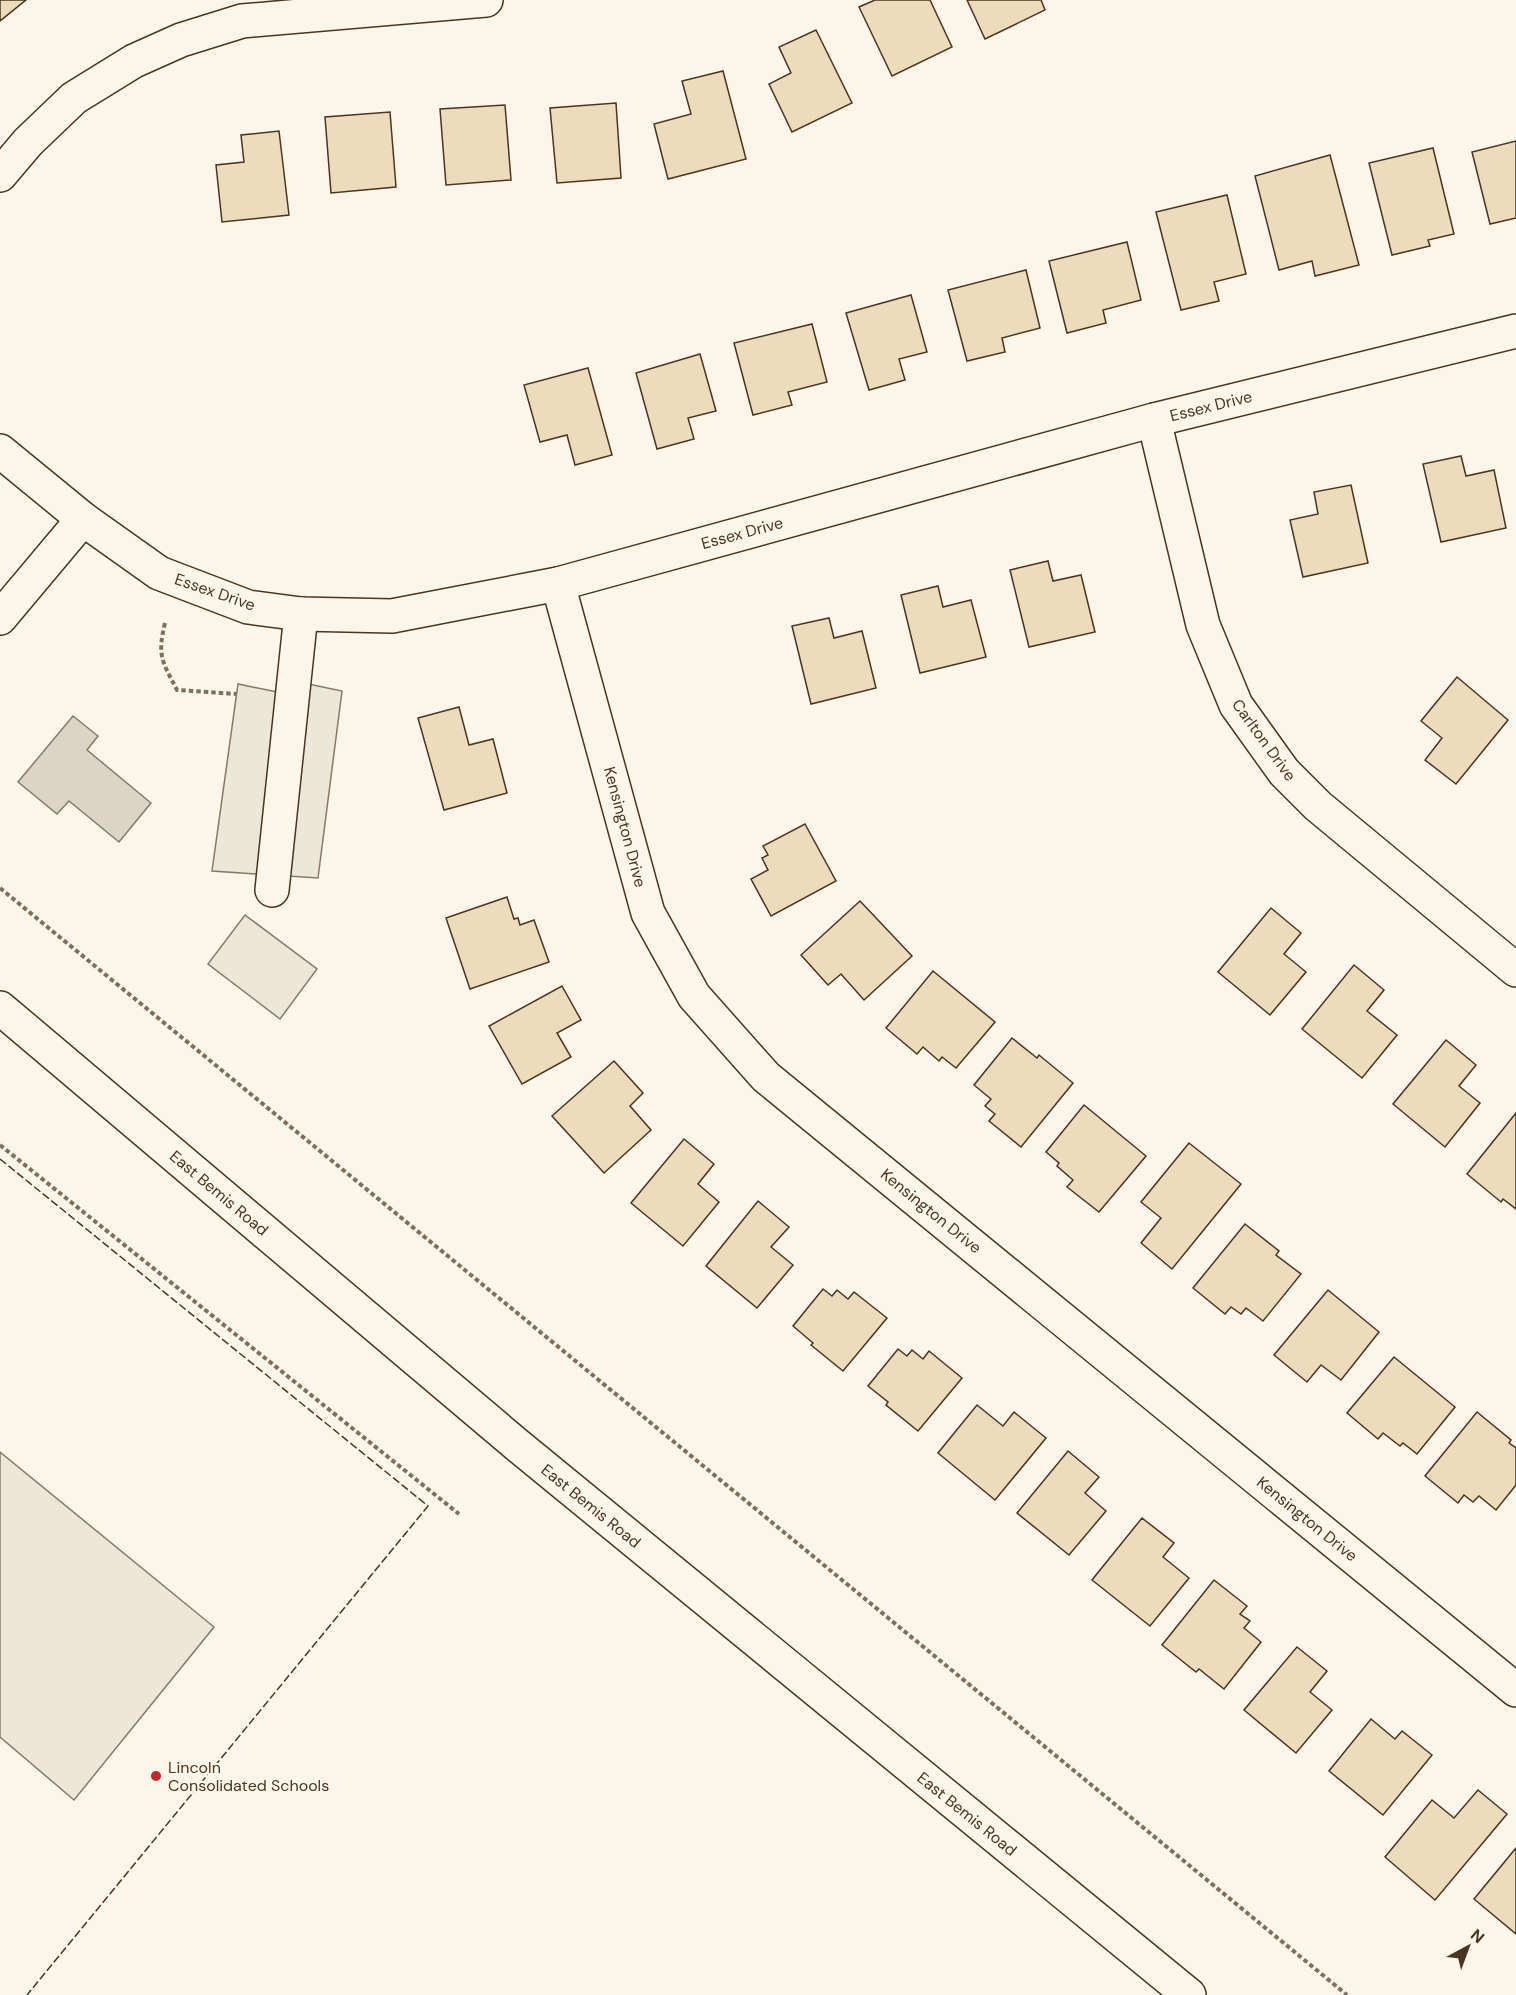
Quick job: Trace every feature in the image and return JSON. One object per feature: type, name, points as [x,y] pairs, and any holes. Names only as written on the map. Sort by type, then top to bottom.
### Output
[{"type":"street","points":[[0,175],[28,142],[74,98],[134,61],[181,40],[242,21],[486,0]]},
{"type":"street","name":"Essex Drive","points":[[0,451],[83,519],[159,573],[248,607],[301,614],[392,616],[558,584],[1154,420],[1516,331]]},
{"type":"street","name":"Carlton Drive","points":[[1154,420],[1203,624],[1236,705],[1284,772],[1318,806],[1516,970]]},
{"type":"street","points":[[0,618],[83,519]]},
{"type":"street","name":"Kensington Drive","points":[[558,584],[648,913],[694,996],[766,1077],[1516,1690]]},
{"type":"street","points":[[272,890],[301,614]]},
{"type":"street","name":"East Bemis Road","points":[[0,1008],[516,1444],[1189,1995]]},
{"type":"path","points":[[165,623],[160,643],[162,662],[177,690],[236,694]]},
{"type":"path","points":[[0,888],[1347,1995]]},
{"type":"path","points":[[0,1145],[459,1514]]},
{"type":"shaded area","points":[[294,681],[342,691],[318,878],[212,871],[238,684],[292,695]]},
{"type":"shaded area","points":[[73,716],[98,736],[87,750],[151,803],[119,842],[69,801],[57,814],[18,782]]},
{"type":"shaded area","points":[[245,915],[317,969],[280,1019],[208,964]]},
{"type":"shaded area","points":[[0,1452],[214,1627],[74,1800],[0,1737]]},
{"type":"building","points":[[0,0],[26,0],[0,21]]},
{"type":"building","points":[[875,0],[930,0],[952,47],[892,76],[859,7]]},
{"type":"building","points":[[967,0],[1041,0],[1045,10],[985,39]]},
{"type":"building","points":[[816,30],[852,103],[792,132],[769,84],[791,73],[779,47]]},
{"type":"building","points":[[723,71],[746,159],[668,179],[654,124],[691,114],[682,81]]},
{"type":"building","points":[[616,103],[621,178],[557,183],[550,108]]},
{"type":"building","points":[[505,105],[511,180],[446,185],[440,109]]},
{"type":"building","points":[[390,112],[396,187],[331,193],[325,117]]},
{"type":"building","points":[[279,131],[289,215],[222,222],[216,165],[244,162],[241,135]]},
{"type":"building","points":[[1516,141],[1516,218],[1490,224],[1472,152]]},
{"type":"building","points":[[1433,148],[1454,234],[1428,240],[1430,246],[1392,255],[1369,163]]},
{"type":"building","points":[[1330,155],[1359,265],[1315,276],[1312,261],[1279,270],[1255,176]]},
{"type":"building","points":[[1227,195],[1246,274],[1214,282],[1219,301],[1181,310],[1156,212]]},
{"type":"building","points":[[1127,242],[1141,300],[1103,310],[1106,323],[1067,333],[1049,261]]},
{"type":"building","points":[[1026,270],[1040,328],[1002,338],[1005,352],[967,361],[948,290]]},
{"type":"building","points":[[911,295],[927,352],[899,359],[905,380],[869,390],[846,313]]},
{"type":"building","points":[[812,324],[827,382],[788,392],[792,405],[753,415],[734,343]]},
{"type":"building","points":[[700,354],[716,411],[688,418],[694,439],[657,449],[636,373]]},
{"type":"building","points":[[588,368],[612,455],[575,465],[567,435],[540,442],[524,385]]},
{"type":"building","points":[[1461,456],[1466,476],[1494,470],[1506,528],[1441,542],[1423,464]]},
{"type":"building","points":[[1351,485],[1368,563],[1303,577],[1290,520],[1318,514],[1314,492]]},
{"type":"building","points":[[1048,561],[1053,581],[1081,575],[1095,632],[1029,647],[1010,570]]},
{"type":"building","points":[[938,586],[943,607],[971,600],[986,657],[920,673],[901,595]]},
{"type":"building","points":[[829,618],[834,638],[862,631],[876,688],[811,704],[792,626]]},
{"type":"building","points":[[1457,677],[1508,720],[1456,784],[1425,760],[1442,738],[1421,721]]},
{"type":"building","points":[[459,707],[469,745],[493,739],[507,793],[444,810],[418,718]]},
{"type":"building","points":[[805,824],[836,881],[771,916],[751,879],[768,870],[762,858],[768,855],[763,846]]},
{"type":"building","points":[[507,897],[514,919],[518,918],[520,925],[534,920],[549,962],[470,989],[446,918]]},
{"type":"building","points":[[860,901],[912,956],[864,1000],[841,974],[828,985],[801,955]]},
{"type":"building","points":[[1271,908],[1301,933],[1284,954],[1306,972],[1270,1015],[1218,972]]},
{"type":"building","points":[[1354,965],[1384,990],[1367,1011],[1397,1035],[1362,1078],[1302,1029]]},
{"type":"building","points":[[933,971],[995,1022],[956,1068],[942,1057],[939,1061],[923,1047],[917,1054],[886,1028]]},
{"type":"building","points":[[562,986],[581,1020],[557,1033],[571,1057],[522,1084],[489,1026]]},
{"type":"building","points":[[1012,1038],[1037,1058],[1039,1055],[1073,1083],[1021,1147],[989,1121],[995,1114],[985,1106],[991,1099],[974,1085]]},
{"type":"building","points":[[1446,1040],[1476,1065],[1459,1086],[1480,1103],[1445,1147],[1393,1104]]},
{"type":"building","points":[[614,1061],[643,1093],[630,1106],[651,1130],[604,1173],[552,1116]]},
{"type":"building","points":[[1084,1105],[1146,1156],[1099,1212],[1067,1187],[1073,1180],[1046,1152]]},
{"type":"building","points":[[1516,1113],[1516,1209],[1503,1199],[1501,1202],[1467,1174]]},
{"type":"building","points":[[684,1139],[714,1164],[698,1184],[719,1202],[683,1246],[631,1203]]},
{"type":"building","points":[[1189,1143],[1241,1184],[1172,1269],[1141,1243],[1161,1218],[1141,1202]]},
{"type":"building","points":[[758,1201],[789,1227],[771,1247],[793,1265],[757,1308],[706,1266]]},
{"type":"building","points":[[1245,1224],[1279,1251],[1276,1255],[1301,1274],[1263,1321],[1246,1308],[1241,1314],[1231,1307],[1225,1314],[1193,1288]]},
{"type":"building","points":[[823,1289],[832,1296],[837,1290],[848,1299],[854,1292],[887,1318],[843,1371],[811,1345],[813,1343],[793,1326]]},
{"type":"building","points":[[1328,1290],[1379,1332],[1341,1380],[1321,1365],[1307,1382],[1274,1355]]},
{"type":"building","points":[[898,1349],[907,1356],[912,1350],[923,1359],[929,1351],[962,1378],[918,1431],[886,1405],[888,1402],[868,1386]]},
{"type":"building","points":[[1394,1357],[1455,1407],[1417,1454],[1403,1443],[1400,1446],[1383,1433],[1378,1439],[1347,1413]]},
{"type":"building","points":[[977,1405],[1003,1426],[1014,1412],[1046,1438],[995,1500],[938,1453]]},
{"type":"building","points":[[1477,1412],[1511,1440],[1509,1443],[1516,1448],[1516,1485],[1496,1510],[1479,1496],[1473,1502],[1464,1495],[1458,1503],[1425,1476]]},
{"type":"building","points":[[1068,1451],[1099,1477],[1085,1493],[1106,1511],[1069,1555],[1017,1513]]},
{"type":"building","points":[[1142,1518],[1174,1543],[1163,1557],[1189,1578],[1150,1626],[1092,1580]]},
{"type":"building","points":[[1214,1580],[1247,1606],[1240,1614],[1250,1621],[1244,1628],[1261,1642],[1224,1689],[1199,1669],[1196,1672],[1162,1645]]},
{"type":"building","points":[[1297,1647],[1327,1671],[1310,1692],[1332,1710],[1296,1753],[1244,1710]]},
{"type":"building","points":[[1371,1719],[1395,1739],[1402,1731],[1432,1755],[1383,1815],[1329,1771]]},
{"type":"building","points":[[1478,1790],[1507,1814],[1435,1900],[1385,1857],[1432,1800],[1454,1818]]},
{"type":"building","points":[[1516,1848],[1516,1934],[1474,1899]]},
{"type":"fence","points":[[0,1159],[428,1506],[27,1995]]},
{"type":"place","name":"Lincoln Consolidated Schools","points":[[156,1776]]}]
